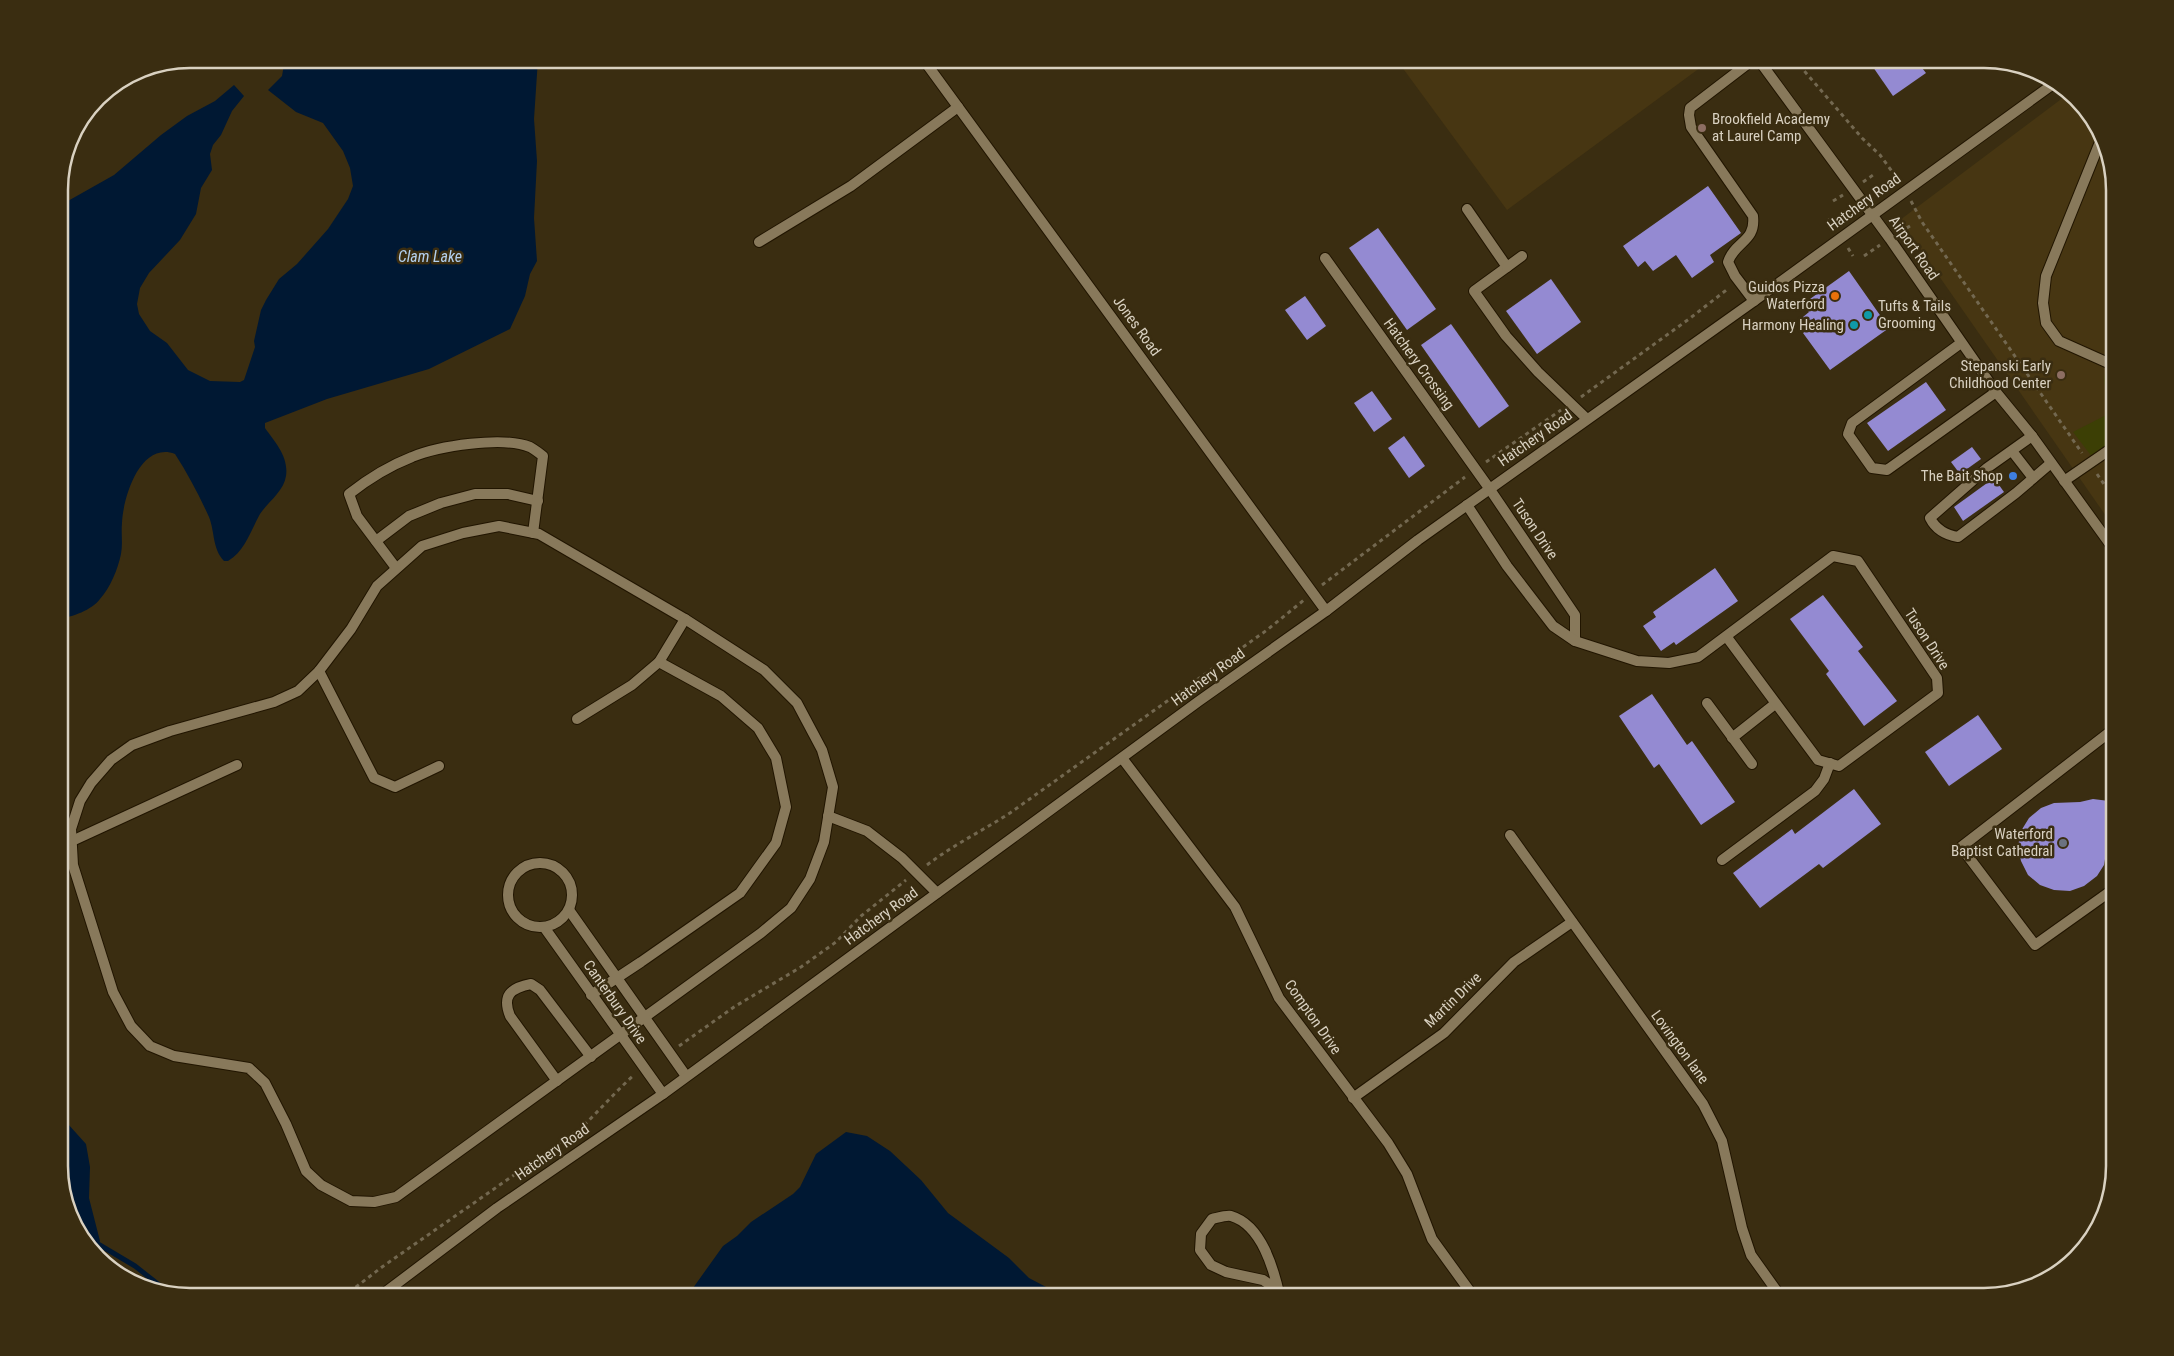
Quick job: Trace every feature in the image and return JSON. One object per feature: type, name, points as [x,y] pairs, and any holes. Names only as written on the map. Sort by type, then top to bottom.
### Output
[{"type":"street","name":"Jones Road","points":[[930,68],[1326,611]]},
{"type":"street","points":[[1744,68],[1690,108],[1689,115],[1690,127],[1753,216],[1754,228],[1750,236],[1731,254],[1728,262],[1754,301]]},
{"type":"street","name":"Airport Road","points":[[1763,68],[1872,215],[1996,392],[2032,436],[2106,539]]},
{"type":"street","name":"Hatchery Road","points":[[391,1288],[498,1208],[662,1094],[1326,611],[1489,488],[1754,301],[2050,87]]},
{"type":"street","points":[[759,242],[851,186],[958,107]]},
{"type":"street","points":[[2098,146],[2046,276],[2043,303],[2046,323],[2059,340],[2106,362]]},
{"type":"street","points":[[1467,209],[1507,267]]},
{"type":"street","points":[[1522,256],[1474,291],[1506,336],[1538,372],[1587,419]]},
{"type":"street","name":"Hatchery Crossing","points":[[1325,258],[1489,488]]},
{"type":"street","points":[[1961,343],[1852,423],[1848,434],[1872,468],[1887,470],[1996,392]]},
{"type":"street","points":[[2032,436],[1987,468],[1930,518],[1933,524],[1946,535],[1958,537],[2052,463]]},
{"type":"street","points":[[396,568],[356,516],[349,494],[370,478],[413,456],[465,444],[497,442],[530,447],[543,456],[533,532]]},
{"type":"street","points":[[2012,451],[2034,478]]},
{"type":"street","points":[[2064,481],[2106,452]]},
{"type":"street","name":"Tuson Drive","points":[[1489,488],[1575,615],[1575,641]]},
{"type":"street","points":[[376,541],[408,516],[441,503],[475,494],[508,494],[538,501]]},
{"type":"street","name":"Tuson Drive","points":[[1467,505],[1507,566],[1553,626],[1575,641],[1637,661],[1669,663],[1698,657],[1833,556],[1858,561],[1937,678],[1938,693],[1839,766],[1830,763]]},
{"type":"street","points":[[499,526],[533,532],[685,619],[764,670],[797,703],[822,750],[833,787],[824,842],[810,879],[790,908],[761,933],[396,1197],[374,1202],[351,1201],[321,1185],[306,1171],[286,1124],[265,1084],[249,1068],[174,1056],[150,1046],[131,1026],[113,992],[73,865],[71,828],[80,801],[91,783],[111,760],[132,745],[170,731],[274,702],[298,691],[319,671],[350,629],[377,586],[422,546],[463,533],[499,526]]},
{"type":"street","points":[[577,719],[632,685],[659,662],[685,619]]},
{"type":"street","points":[[1722,860],[1815,791],[1824,779],[1830,763],[1818,760],[1726,636]]},
{"type":"street","points":[[591,995],[740,893],[776,843],[786,806],[776,758],[758,728],[722,696],[659,662]]},
{"type":"street","points":[[319,671],[374,778],[395,787],[440,766]]},
{"type":"street","points":[[1707,703],[1752,764]]},
{"type":"street","points":[[1732,738],[1775,704]]},
{"type":"street","points":[[2106,735],[1961,847],[2035,945],[2106,894]]},
{"type":"street","name":"Compton Drive","points":[[1122,758],[1235,907],[1278,998],[1388,1143],[1406,1174],[1432,1240],[1467,1288]]},
{"type":"street","points":[[72,841],[237,765]]},
{"type":"street","points":[[828,816],[867,832],[902,858],[937,893]]},
{"type":"street","name":"Lovington lane","points":[[1510,836],[1703,1104],[1722,1141],[1742,1228],[1751,1256],[1774,1288]]},
{"type":"street","points":[[536,863],[550,864],[562,872],[570,884],[572,898],[569,910],[558,922],[544,927],[530,926],[518,919],[510,907],[508,892],[512,879],[522,868],[536,863]]},
{"type":"street","name":"Canterbury Drive","points":[[569,910],[686,1076]]},
{"type":"street","name":"Martin Drive","points":[[1354,1098],[1444,1032],[1514,962],[1572,922]]},
{"type":"street","name":"Canterbury Drive","points":[[544,927],[662,1094]]},
{"type":"street","points":[[557,1081],[510,1016],[506,1005],[509,994],[519,987],[530,984],[540,990],[591,1057]]},
{"type":"street","points":[[1272,1288],[1263,1280],[1226,1272],[1211,1265],[1200,1250],[1201,1234],[1212,1219],[1230,1216],[1246,1224],[1258,1238],[1269,1262],[1277,1288]]},
{"type":"path","points":[[1802,68],[1896,174]]},
{"type":"path","points":[[1916,209],[1933,238],[2106,487]]},
{"type":"path","points":[[669,1052],[734,1007],[801,967],[836,942],[861,916],[950,847],[978,834],[1010,813],[1267,630],[1312,593],[1476,469],[1571,404],[1689,319],[1739,280]]},
{"type":"path","points":[[355,1288],[405,1250],[580,1128],[598,1112],[613,1093],[644,1068]]},
{"type":"shaded area","points":[[1403,68],[1700,68],[1507,210]]},
{"type":"shaded area","name":"Stepanski Early Childhood Center","points":[[2064,97],[2086,122],[2100,150],[2106,182],[2106,516],[1900,220]]},
{"type":"shaded area","points":[[2106,371],[2106,390],[2105,384],[2104,377]]},
{"type":"shaded area","points":[[2106,415],[2106,456],[2096,462],[2073,432]]},
{"type":"water","name":"Clam Lake","points":[[283,68],[537,68],[534,119],[537,161],[534,218],[537,261],[530,274],[525,296],[510,329],[429,369],[327,399],[265,423],[265,428],[283,456],[286,469],[285,481],[260,514],[239,552],[228,561],[224,561],[217,551],[209,517],[175,454],[163,452],[152,456],[143,464],[130,487],[123,512],[121,554],[116,572],[110,584],[104,595],[96,603],[87,610],[68,617],[68,201],[114,175],[161,135],[187,116],[215,101],[234,85],[244,96],[232,111],[221,135],[213,145],[210,154],[212,170],[201,188],[196,214],[180,240],[149,273],[140,288],[137,304],[139,314],[150,331],[167,343],[188,370],[210,381],[240,382],[244,380],[255,347],[254,341],[261,310],[266,300],[279,279],[297,264],[328,229],[348,199],[353,186],[350,168],[343,151],[323,123],[296,112],[268,90],[282,76]]},
{"type":"water","points":[[68,1124],[86,1144],[90,1167],[89,1198],[100,1241],[97,1246],[93,1241],[77,1213],[72,1198],[68,1174]]},
{"type":"water","points":[[846,1132],[867,1136],[890,1151],[921,1180],[948,1213],[1009,1258],[1029,1278],[1048,1288],[693,1288],[723,1246],[737,1236],[751,1222],[793,1194],[800,1187],[816,1154]]},
{"type":"building","points":[[1874,68],[1922,68],[1926,73],[1893,96]]},
{"type":"building","points":[[1708,186],[1741,233],[1710,255],[1714,262],[1692,278],[1676,255],[1653,271],[1645,261],[1638,267],[1623,246]]},
{"type":"building","points":[[1378,228],[1436,309],[1407,330],[1349,248]]},
{"type":"building","points":[[1849,271],[1889,328],[1830,370],[1803,333],[1817,323],[1814,318],[1807,323],[1803,317],[1809,312],[1803,304]]},
{"type":"building","points":[[1551,279],[1581,322],[1537,354],[1506,311]]},
{"type":"building","points":[[1305,296],[1326,326],[1307,340],[1285,310]]},
{"type":"building","points":[[1451,324],[1509,406],[1479,428],[1421,345]]},
{"type":"building","points":[[1926,382],[1946,410],[1888,451],[1867,423]]},
{"type":"building","points":[[1372,391],[1392,419],[1374,432],[1354,403]]},
{"type":"building","points":[[1404,436],[1425,466],[1409,478],[1388,448]]},
{"type":"building","points":[[1972,447],[1981,459],[1960,474],[1951,462]]},
{"type":"building","points":[[1994,478],[2004,492],[1963,521],[1954,507]]},
{"type":"building","points":[[1715,568],[1738,601],[1676,645],[1674,642],[1661,651],[1643,626],[1656,617],[1653,612]]},
{"type":"building","points":[[1823,595],[1863,647],[1858,651],[1897,701],[1864,726],[1826,674],[1829,671],[1790,619]]},
{"type":"building","points":[[1652,694],[1687,745],[1692,741],[1735,802],[1701,825],[1659,764],[1654,768],[1619,716]]},
{"type":"building","points":[[1978,715],[2002,749],[1949,786],[1925,752]]},
{"type":"building","points":[[1854,789],[1881,824],[1823,868],[1819,864],[1760,908],[1733,873],[1792,829],[1795,834]]},
{"type":"building","name":"Waterford Baptist Cathedral","points":[[2093,799],[2106,801],[2106,853],[2104,865],[2097,876],[2084,886],[2070,891],[2054,890],[2040,885],[2028,875],[2021,861],[2018,846],[2021,831],[2029,818],[2041,808],[2054,803],[2080,802]]},
{"type":"waterway","points":[[98,1244],[135,1266],[158,1284]]},
{"type":"place","name":"Brookfield Academy at Laurel Camp","points":[[1702,128]]},
{"type":"place","name":"Guidos Pizza Waterford","points":[[1835,296]]},
{"type":"place","name":"Tufts & Tails Grooming","points":[[1868,315]]},
{"type":"place","name":"Harmony Healing","points":[[1854,325]]},
{"type":"place","name":"Stepanski Early Childhood Center","points":[[2061,375]]},
{"type":"place","name":"The Bait Shop","points":[[2013,476]]},
{"type":"place","name":"Waterford Baptist Cathedral","points":[[2063,843]]}]
